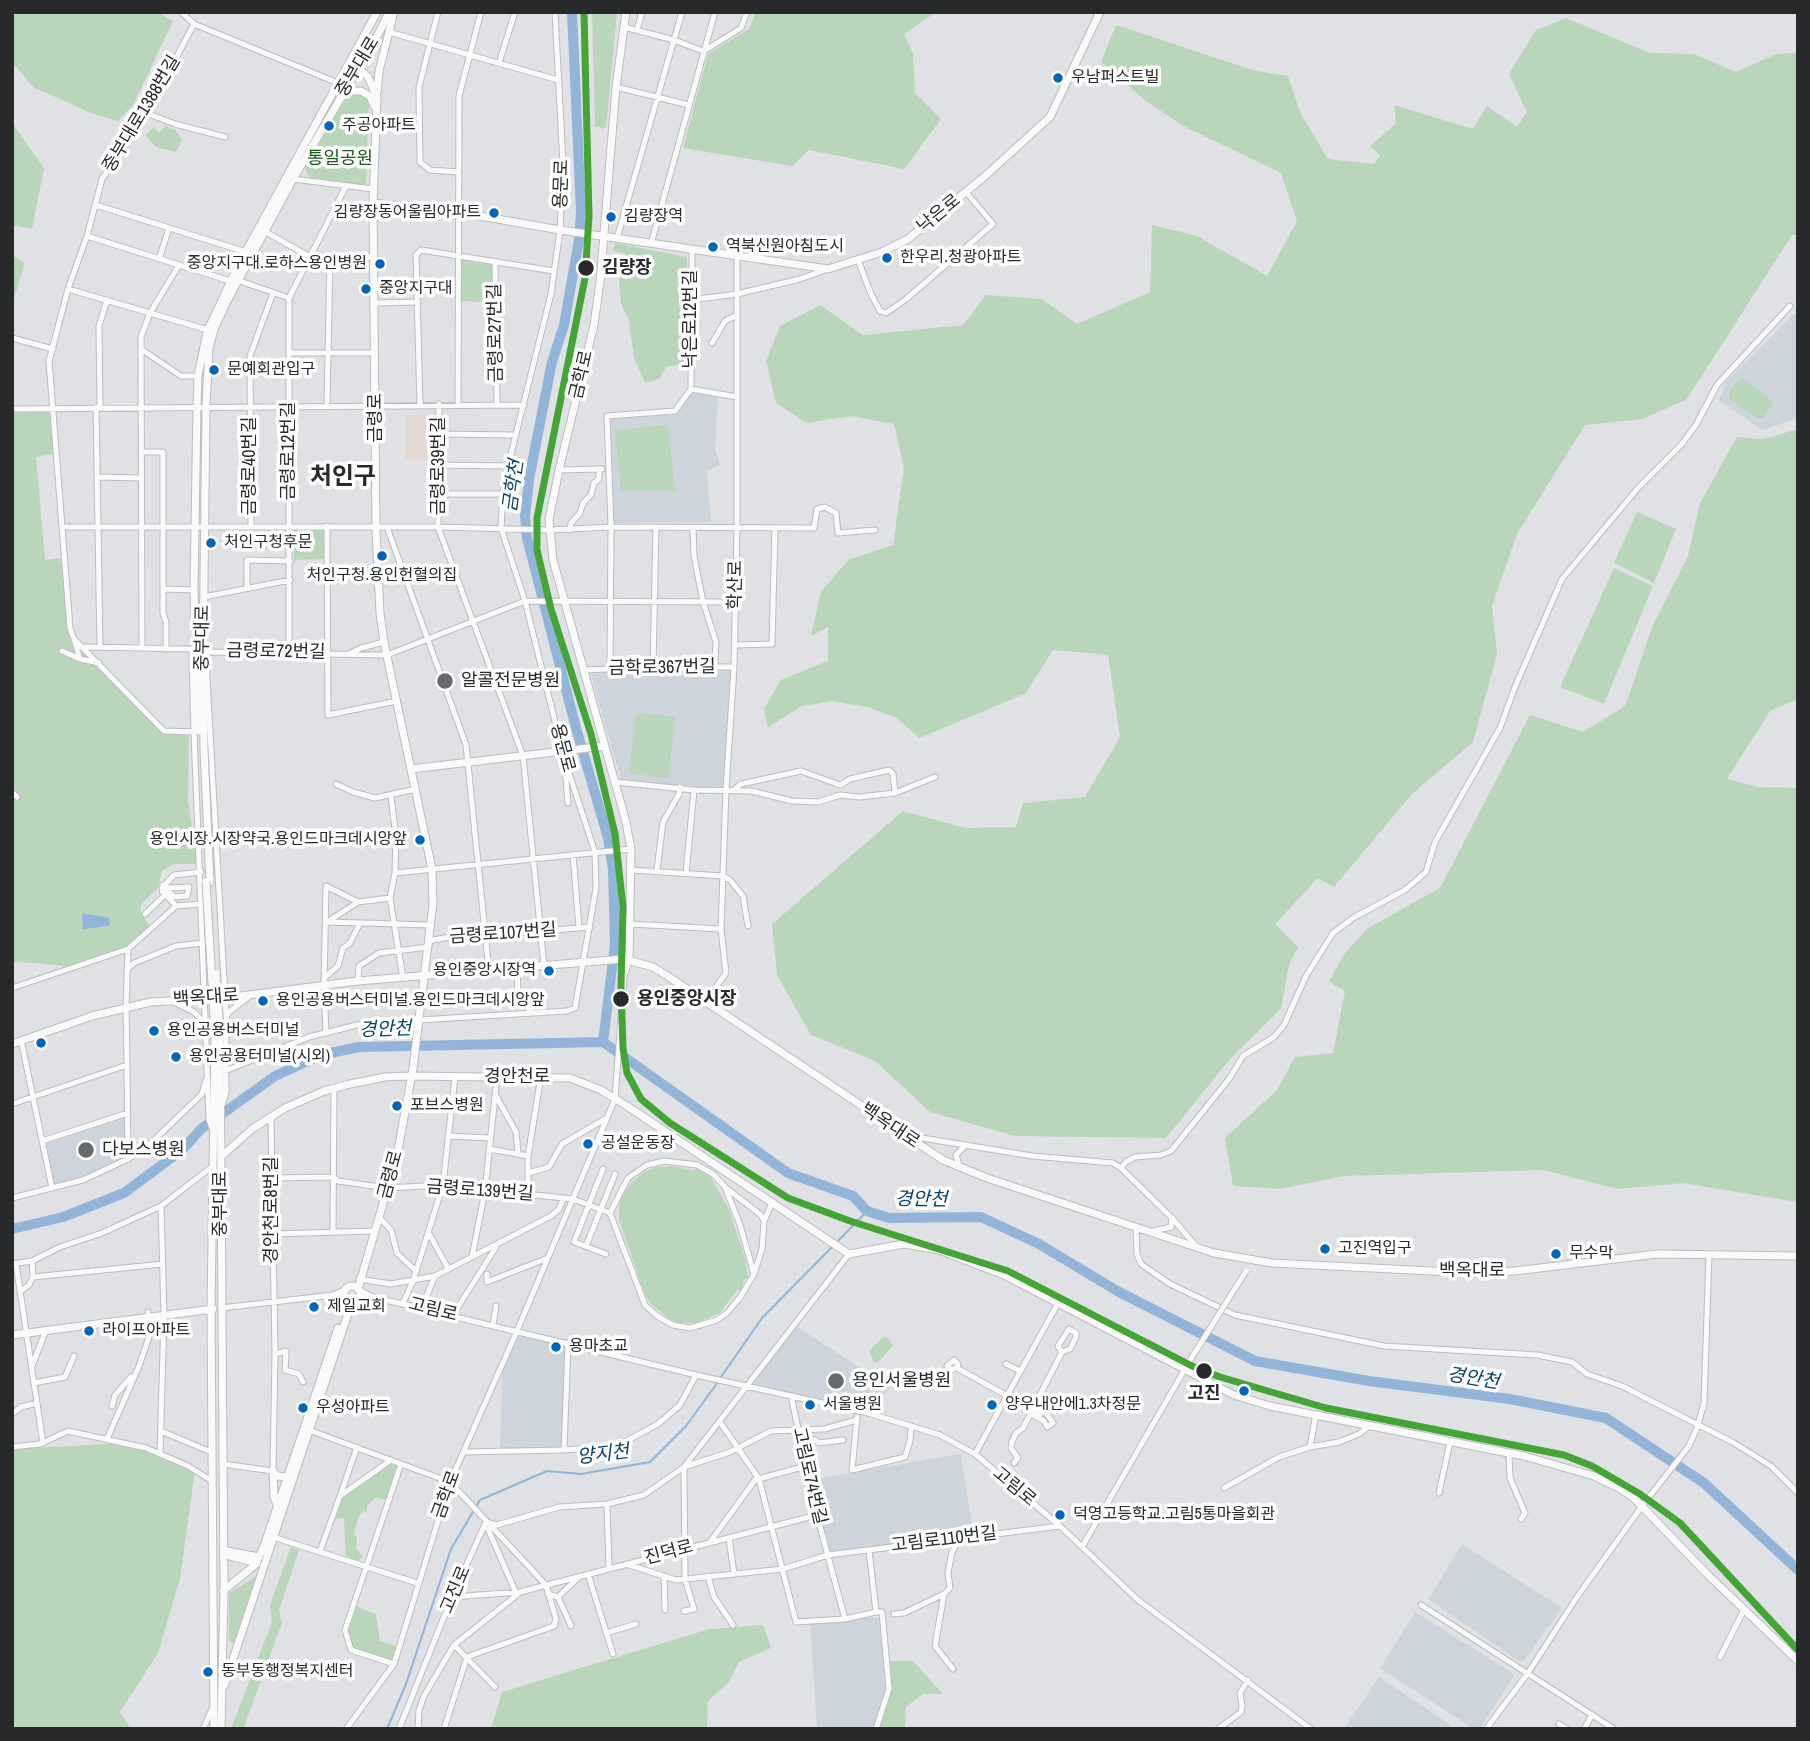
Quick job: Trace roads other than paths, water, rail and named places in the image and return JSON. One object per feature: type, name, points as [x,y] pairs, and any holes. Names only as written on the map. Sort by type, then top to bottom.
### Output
[{"type":"main road","name":"중부대로","points":[[211,1452],[213,1166],[219,1154],[212,1129],[217,1086],[218,1033],[194,590],[201,406],[214,329],[339,98],[377,12]]},
{"type":"main road","name":"중부대로","points":[[199,650],[206,526],[198,376],[208,330],[230,281],[338,83],[380,31],[388,12]]},
{"type":"main road","name":"금령로","points":[[307,1430],[359,1279],[397,1156],[413,1072],[433,904],[432,869],[384,642],[376,527],[373,189],[379,71],[394,12]]},
{"type":"main road","name":"금학로","points":[[626,12],[616,87],[605,236],[594,324],[559,470],[548,530],[563,602],[586,670],[631,849],[631,924],[626,959]]},
{"type":"main road","name":"낙은로","points":[[373,203],[457,212],[562,231],[828,270],[882,252],[908,239],[966,192],[1050,117],[1100,12]]},
{"type":"main road","points":[[354,64],[368,77],[377,97]]},
{"type":"main road","points":[[339,98],[351,91],[361,91],[370,96],[376,110]]},
{"type":"main road","points":[[411,769],[604,747]]},
{"type":"main road","name":"백옥대로","points":[[12,1044],[92,1016],[151,1002],[225,998],[324,982],[626,959],[653,967],[943,1160],[1198,1248],[1272,1263],[1471,1273],[1515,1271],[1657,1254],[1798,1256]]},
{"type":"main road","name":"경안천로","points":[[219,1154],[252,1129],[302,1100],[334,1088],[413,1072],[455,1077],[570,1078],[615,1095],[847,1253]]},
{"type":"main road","name":"중부대로","points":[[217,1086],[222,1105],[219,1154],[222,1464]]},
{"type":"main road","points":[[847,1253],[904,1244],[939,1250],[1004,1275],[1234,1395],[1270,1406],[1509,1453],[1594,1476],[1644,1504],[1744,1610],[1798,1661]]},
{"type":"main road","points":[[12,1335],[148,1314],[221,1308]]},
{"type":"main road","points":[[214,1598],[245,1575],[258,1560],[307,1430]]},
{"type":"main road","points":[[221,1697],[307,1430]]},
{"type":"main road","points":[[211,1452],[214,1729]]},
{"type":"main road","points":[[221,1729],[224,1590],[222,1464]]},
{"type":"main road","points":[[273,1471],[277,1476],[288,1477]]},
{"type":"main road","points":[[273,1471],[274,1497],[278,1507]]},
{"type":"main road","points":[[223,1549],[258,1560]]},
{"type":"street","points":[[181,12],[194,24],[338,83]]},
{"type":"street","points":[[439,12],[419,87],[420,162],[430,170],[459,172]]},
{"type":"street","points":[[458,404],[459,96],[481,12]]},
{"type":"street","points":[[499,63],[515,12]]},
{"type":"street","name":"용문로","points":[[531,1011],[567,1011],[575,1008],[596,888],[598,853],[566,753],[504,528],[503,494],[508,466],[551,294],[562,231],[563,163],[555,12]]},
{"type":"street","points":[[637,30],[642,12]]},
{"type":"street","points":[[617,238],[682,12]]},
{"type":"street","points":[[650,244],[715,12]]},
{"type":"street","points":[[704,51],[741,28],[747,12]]},
{"type":"street","name":"중부대로1388번길","points":[[80,659],[70,628],[49,361],[102,180],[146,113],[194,24]]},
{"type":"street","points":[[624,27],[704,51]]},
{"type":"street","points":[[389,32],[558,80]]},
{"type":"street","points":[[616,87],[689,105]]},
{"type":"street","points":[[146,113],[175,124],[225,136]]},
{"type":"street","points":[[293,179],[373,189]]},
{"type":"street","name":"금령로12번길","points":[[289,653],[289,298],[346,186]]},
{"type":"street","points":[[858,260],[871,294],[880,311],[886,313],[905,300],[993,224],[966,192]]},
{"type":"street","points":[[96,205],[246,252]]},
{"type":"street","points":[[159,259],[169,228]]},
{"type":"street","points":[[266,232],[310,257],[374,257]]},
{"type":"street","points":[[87,236],[230,281]]},
{"type":"street","name":"낙은로12번길","points":[[691,389],[692,249]]},
{"type":"street","name":"금령로27번길","points":[[420,404],[416,255],[421,250],[554,271]]},
{"type":"street","name":"학산로","points":[[706,1001],[726,973],[721,929],[736,602],[737,256]]},
{"type":"street","points":[[327,405],[330,257]]},
{"type":"street","name":"금령로27번길","points":[[495,262],[497,404]]},
{"type":"street","points":[[142,648],[141,337],[150,313],[179,265]]},
{"type":"street","points":[[690,300],[737,294],[828,270]]},
{"type":"street","points":[[240,281],[289,298]]},
{"type":"street","points":[[68,289],[208,330]]},
{"type":"street","name":"금령로40번길","points":[[250,526],[250,356],[273,293]]},
{"type":"street","points":[[100,648],[97,477],[99,326],[107,300]]},
{"type":"street","points":[[375,303],[418,302]]},
{"type":"street","points":[[1121,1168],[1135,1157],[1161,1156],[1171,1151],[1229,1079],[1243,1056],[1274,1037],[1284,1025],[1306,976],[1333,933],[1353,918],[1405,890],[1426,872],[1435,842],[1500,728],[1562,579],[1638,488],[1681,444],[1696,425],[1717,385],[1790,306]]},
{"type":"street","points":[[712,343],[725,321],[737,315]]},
{"type":"street","points":[[12,338],[53,349]]},
{"type":"street","points":[[141,349],[181,376],[198,376]]},
{"type":"street","points":[[289,353],[375,353]]},
{"type":"street","points":[[610,668],[611,527],[607,416],[676,411],[691,389],[737,397]]},
{"type":"street","name":"금령로39번길","points":[[438,527],[439,404]]},
{"type":"street","name":"금령로39번길","points":[[376,405],[524,405]]},
{"type":"street","name":"금령로40번길","points":[[16,409],[376,405]]},
{"type":"street","points":[[438,434],[516,435]]},
{"type":"street","points":[[141,452],[163,452],[166,649]]},
{"type":"street","points":[[438,465],[508,466]]},
{"type":"street","points":[[570,530],[571,523],[592,495],[592,487],[599,479],[599,469]]},
{"type":"street","points":[[559,470],[609,469]]},
{"type":"street","points":[[97,477],[141,478]]},
{"type":"street","points":[[438,494],[503,494]]},
{"type":"street","points":[[62,527],[327,526],[548,530],[611,527],[814,528],[817,509],[825,507],[836,513],[838,533],[875,530]]},
{"type":"street","points":[[327,526],[328,716],[397,701]]},
{"type":"street","points":[[387,527],[426,640],[467,745],[489,971]]},
{"type":"street","points":[[438,527],[523,756],[544,966]]},
{"type":"street","points":[[653,667],[656,527]]},
{"type":"street","points":[[693,528],[694,556],[702,602],[716,642],[715,667]]},
{"type":"street","points":[[734,645],[772,644],[775,528]]},
{"type":"street","points":[[247,588],[247,560],[290,561]]},
{"type":"street","points":[[204,597],[290,580]]},
{"type":"street","points":[[163,589],[194,590]]},
{"type":"street","points":[[387,655],[525,601],[736,602]]},
{"type":"street","points":[[74,639],[164,731],[194,732]]},
{"type":"street","name":"금령로72번길","points":[[349,654],[384,642]]},
{"type":"street","name":"금령로72번길","points":[[84,648],[387,655]]},
{"type":"street","points":[[12,1198],[83,1180],[128,1159],[153,1141],[202,1094],[208,1074],[192,659],[199,650],[207,668],[226,1019],[226,1071],[217,1086],[208,1074]]},
{"type":"street","points":[[62,651],[99,663]]},
{"type":"street","name":"금학로367번길","points":[[586,670],[734,667]]},
{"type":"street","points":[[566,753],[568,803]]},
{"type":"street","points":[[840,785],[850,779],[889,770],[893,774],[895,793]]},
{"type":"street","points":[[729,790],[741,784],[800,771],[840,785]]},
{"type":"street","points":[[615,782],[694,790],[751,791],[792,801],[818,802],[841,795],[859,797],[895,793],[935,776]]},
{"type":"street","points":[[336,784],[375,798],[416,789]]},
{"type":"street","points":[[840,785],[841,795]]},
{"type":"street","points":[[657,870],[663,822],[679,794],[680,787]]},
{"type":"street","points":[[686,873],[694,790]]},
{"type":"street","points":[[391,796],[396,837],[395,873],[390,898],[403,978]]},
{"type":"street","points":[[395,873],[631,849]]},
{"type":"street","points":[[573,855],[579,928]]},
{"type":"street","points":[[632,870],[723,876],[730,880],[743,896],[748,926]]},
{"type":"street","points":[[145,914],[174,875],[201,872]]},
{"type":"street","points":[[326,1033],[326,887],[358,902]]},
{"type":"street","points":[[166,889],[176,906]]},
{"type":"street","points":[[327,922],[358,902],[390,898]]},
{"type":"street","points":[[12,988],[128,949],[176,906],[201,904]]},
{"type":"street","points":[[327,922],[431,925]]},
{"type":"street","points":[[324,982],[338,966],[343,948],[350,943],[360,923]]},
{"type":"street","points":[[631,924],[721,929]]},
{"type":"street","name":"금령로107번길","points":[[428,944],[464,934],[486,936],[590,927]]},
{"type":"street","points":[[127,969],[134,963],[176,946],[203,943]]},
{"type":"street","points":[[358,981],[359,965],[379,953],[428,944]]},
{"type":"street","points":[[128,949],[128,1159]]},
{"type":"street","name":"금학로","points":[[346,1729],[394,1664],[417,1583],[464,1452],[615,1095],[626,959]]},
{"type":"street","points":[[517,968],[518,998],[531,1011]]},
{"type":"street","points":[[226,1019],[229,1012],[253,994]]},
{"type":"street","points":[[172,1001],[194,1012],[206,1025]]},
{"type":"street","points":[[226,1071],[309,1037],[357,1025],[531,1011]]},
{"type":"street","points":[[21,1040],[52,1188]]},
{"type":"street","points":[[12,1104],[127,1065]]},
{"type":"street","points":[[528,1194],[528,1156],[541,1076]]},
{"type":"street","points":[[403,1303],[443,1185],[455,1077]]},
{"type":"street","points":[[472,1257],[485,1191],[497,1077]]},
{"type":"street","points":[[333,1232],[334,1088]]},
{"type":"street","points":[[495,1094],[516,1132],[518,1154]]},
{"type":"street","points":[[42,1141],[128,1113]]},
{"type":"street","name":"경안천로8번길","points":[[271,1118],[272,1302],[275,1354],[273,1471]]},
{"type":"street","points":[[528,1172],[549,1167],[562,1144],[606,1119]]},
{"type":"street","points":[[900,1133],[1032,1156],[1105,1161],[1121,1168],[1198,1248]]},
{"type":"street","points":[[448,1136],[490,1138]]},
{"type":"street","points":[[962,1168],[957,1163],[956,1156],[966,1145]]},
{"type":"street","points":[[489,1150],[528,1156]]},
{"type":"street","points":[[764,1221],[761,1215],[713,1174],[697,1165],[664,1161],[647,1165],[628,1178],[610,1213],[645,1305],[673,1325],[690,1328],[717,1320],[728,1312],[741,1296],[754,1274],[762,1249],[764,1221],[772,1203]]},
{"type":"street","points":[[43,1443],[21,1291],[14,1264],[33,1261],[60,1247],[102,1233],[162,1206],[213,1166]]},
{"type":"street","points":[[603,1169],[574,1242],[606,1254]]},
{"type":"street","points":[[586,1246],[615,1174]]},
{"type":"street","name":"금령로139번길","points":[[272,1178],[333,1177],[338,1181],[387,1188],[443,1185],[573,1199],[610,1213]]},
{"type":"street","points":[[725,1187],[740,1225],[754,1274]]},
{"type":"street","points":[[359,1279],[391,1284],[436,1276],[551,1216],[559,1209],[564,1198]]},
{"type":"street","points":[[160,1454],[164,1314],[162,1206]]},
{"type":"street","points":[[379,1217],[391,1230],[397,1252],[415,1271]]},
{"type":"street","points":[[1146,1232],[1168,1229],[1173,1223],[1172,1218]]},
{"type":"street","points":[[1136,1228],[1137,1254],[1141,1264],[1170,1284],[1235,1315],[1330,1337],[1384,1346],[1537,1355],[1572,1362],[1587,1374],[1622,1385],[1771,1466],[1798,1493]]},
{"type":"street","points":[[429,1229],[448,1268]]},
{"type":"street","points":[[273,1234],[374,1231]]},
{"type":"street","points":[[453,1315],[498,1244]]},
{"type":"street","points":[[484,1521],[497,1525],[559,1507],[607,1504],[644,1495],[684,1466],[847,1253]]},
{"type":"street","points":[[1486,1729],[1528,1673],[1577,1597],[1689,1446],[1704,1403],[1709,1255]]},
{"type":"street","points":[[487,1274],[488,1282],[548,1258]]},
{"type":"street","points":[[1082,1547],[1189,1362],[1246,1271],[1250,1260]]},
{"type":"street","points":[[21,1291],[29,1285],[33,1277],[33,1261]]},
{"type":"street","points":[[33,1277],[163,1264]]},
{"type":"street","points":[[422,1307],[436,1276]]},
{"type":"street","name":"고림로","points":[[221,1308],[352,1294],[373,1297],[858,1411],[940,1435],[975,1454],[1060,1526],[1138,1600],[1311,1729]]},
{"type":"street","points":[[462,1302],[463,1318]]},
{"type":"street","points":[[975,1454],[1058,1303]]},
{"type":"street","points":[[493,1325],[496,1306]]},
{"type":"street","points":[[107,1439],[149,1337],[148,1314]]},
{"type":"street","points":[[32,1367],[46,1330]]},
{"type":"street","points":[[564,1450],[568,1343]]},
{"type":"street","points":[[275,1354],[286,1351],[285,1370],[299,1374],[303,1382]]},
{"type":"street","points":[[1014,1463],[1018,1458],[1011,1448],[1012,1442],[1033,1410],[1062,1352]]},
{"type":"street","points":[[34,1383],[65,1377],[74,1356]]},
{"type":"street","points":[[1006,1364],[1020,1371]]},
{"type":"street","points":[[112,1406],[115,1395],[139,1366]]},
{"type":"street","points":[[954,1366],[1040,1414]]},
{"type":"street","points":[[464,1452],[617,1446],[658,1424],[680,1405],[696,1375]]},
{"type":"street","name":"고림로74번길","points":[[791,1396],[817,1515],[845,1619]]},
{"type":"street","points":[[12,1414],[21,1407],[37,1403]]},
{"type":"street","points":[[858,1411],[852,1470],[905,1457],[911,1426]]},
{"type":"street","points":[[1310,1447],[1316,1414]]},
{"type":"street","points":[[684,1466],[736,1448],[771,1431],[824,1429],[857,1420]]},
{"type":"street","points":[[720,1422],[759,1479],[796,1622],[845,1619],[882,1612],[889,1689],[876,1729]]},
{"type":"street","points":[[1224,1488],[1279,1457],[1310,1447],[1339,1443],[1371,1425]]},
{"type":"street","points":[[307,1430],[453,1485],[546,1585],[556,1619],[554,1626],[467,1657]]},
{"type":"street","points":[[12,1447],[43,1443],[68,1431],[146,1448],[188,1466],[212,1481]]},
{"type":"street","points":[[161,1431],[211,1452]]},
{"type":"street","points":[[801,1443],[843,1440]]},
{"type":"street","points":[[1439,1493],[1450,1442]]},
{"type":"street","points":[[320,1551],[357,1447]]},
{"type":"street","points":[[1509,1453],[1510,1478],[1525,1513],[1521,1519]]},
{"type":"street","points":[[340,1496],[391,1460]]},
{"type":"street","points":[[222,1464],[273,1471]]},
{"type":"street","points":[[394,1664],[351,1650],[345,1630],[401,1464]]},
{"type":"street","points":[[684,1466],[685,1579],[694,1609],[684,1611]]},
{"type":"street","points":[[710,1543],[755,1480],[806,1466]]},
{"type":"street","points":[[607,1504],[609,1569]]},
{"type":"street","name":"진덕로","points":[[453,1597],[518,1592],[817,1515]]},
{"type":"street","points":[[484,1521],[518,1592]]},
{"type":"street","name":"고진로","points":[[399,1729],[484,1521]]},
{"type":"street","name":"고림로110번길","points":[[828,1555],[1060,1526]]},
{"type":"street","points":[[273,1537],[417,1583]]},
{"type":"street","points":[[729,1538],[734,1574]]},
{"type":"street","points":[[894,1614],[904,1613],[944,1594],[950,1588],[948,1573],[952,1552],[960,1538]]},
{"type":"street","points":[[869,1550],[876,1612]]},
{"type":"street","points":[[626,1564],[676,1580],[783,1569],[828,1555]]},
{"type":"street","points":[[587,1574],[613,1654]]},
{"type":"street","points":[[558,1597],[580,1576]]},
{"type":"street","points":[[664,1576],[665,1610]]},
{"type":"street","points":[[708,1576],[714,1597],[733,1625]]},
{"type":"street","name":"진덕로","points":[[454,1645],[518,1592]]},
{"type":"street","points":[[548,1594],[558,1597],[571,1626]]},
{"type":"street","points":[[944,1594],[935,1646],[953,1669]]},
{"type":"street","points":[[1422,1605],[1614,1729]]},
{"type":"street","points":[[1720,1657],[1744,1610]]},
{"type":"street","points":[[607,1633],[636,1624]]},
{"type":"street","points":[[418,1729],[419,1710],[424,1696],[454,1645],[495,1687]]},
{"type":"street","points":[[444,1729],[467,1657]]},
{"type":"street","points":[[1218,1729],[1241,1712],[1240,1693],[1248,1680]]},
{"type":"street","points":[[203,1729],[214,1704]]},
{"type":"street","points":[[1584,1729],[1592,1715]]},
{"type":"street","points":[[1559,1724],[1567,1729]]},
{"type":"water","points":[[82,913],[109,918],[110,926],[83,929]]},
{"type":"waterway","name":"금학천","points":[[572,12],[581,212],[579,240],[564,325],[552,362],[529,479],[525,516],[527,538],[576,728],[608,838],[613,870],[615,944],[603,1042]]},
{"type":"waterway","name":"경안천","points":[[12,1229],[63,1217],[124,1193],[182,1150],[201,1129],[275,1076],[321,1055],[359,1047],[603,1042],[788,1173],[853,1196],[867,1211],[889,1218],[981,1217],[1039,1244],[1119,1292],[1255,1361],[1369,1381],[1510,1399],[1606,1418],[1704,1483],[1798,1570]]},
{"type":"waterway","name":"양지천","points":[[837,1242],[867,1211]]},
{"type":"waterway","name":"양지천","points":[[721,1377],[762,1318],[833,1246]]},
{"type":"waterway","name":"양지천","points":[[387,1729],[406,1684],[451,1549],[480,1500],[547,1471],[581,1474],[650,1462],[686,1426],[718,1382]]},
{"type":"place","name":"우남퍼스트빌","points":[[1058,78]]},
{"type":"place","name":"주공아파트","points":[[329,126]]},
{"type":"place","name":"김량장동어울림아파트","points":[[494,213]]},
{"type":"place","name":"김량장역","points":[[611,217]]},
{"type":"place","name":"역북신원아침도시","points":[[713,247]]},
{"type":"place","name":"한우리.청광아파트","points":[[887,258]]},
{"type":"place","name":"중앙지구대.로하스용인병원","points":[[380,264]]},
{"type":"place","name":"김량장","points":[[586,268]]},
{"type":"place","name":"중앙지구대","points":[[366,289]]},
{"type":"place","name":"문예회관입구","points":[[214,370]]},
{"type":"place","name":"처인구청후문","points":[[211,543]]},
{"type":"place","name":"처인구청.용인헌혈의집","points":[[382,556]]},
{"type":"place","name":"알콜전문병원","points":[[445,681]]},
{"type":"place","name":"용인시장.시장약국.용인드마크데시앙앞","points":[[420,840]]},
{"type":"place","name":"용인중앙시장역","points":[[549,971]]},
{"type":"place","name":"용인중앙시장","points":[[621,999]]},
{"type":"place","name":"용인공용버스터미널.용인드마크데시앙앞","points":[[263,1001]]},
{"type":"place","name":"용인공용버스터미널","points":[[154,1031]]},
{"type":"place","name":"용인공용터미널(시외)","points":[[176,1057]]},
{"type":"place","name":"포브스병원","points":[[397,1106]]},
{"type":"place","name":"공설운동장","points":[[588,1144]]},
{"type":"place","name":"다보스병원","points":[[86,1150]]},
{"type":"place","name":"고진역입구","points":[[1325,1249]]},
{"type":"place","name":"무수막","points":[[1556,1254]]},
{"type":"place","name":"제일교회","points":[[314,1307]]},
{"type":"place","name":"라이프아파트","points":[[89,1331]]},
{"type":"place","name":"용마초교","points":[[556,1347]]},
{"type":"place","name":"고진","points":[[1204,1371]]},
{"type":"place","name":"용인서울병원","points":[[836,1381]]},
{"type":"place","name":"서울병원","points":[[810,1405]]},
{"type":"place","name":"양우내안에1.3차정문","points":[[992,1405]]},
{"type":"place","name":"우성아파트","points":[[303,1408]]},
{"type":"place","name":"덕영고등학교.고림5통마을회관","points":[[1060,1515]]},
{"type":"place","name":"동부동행정복지센터","points":[[208,1672]]},
{"type":"district","name":"처인구","points":[[343,478]]},
{"type":"park label","name":"통일공원","points":[[340,159]]}]
